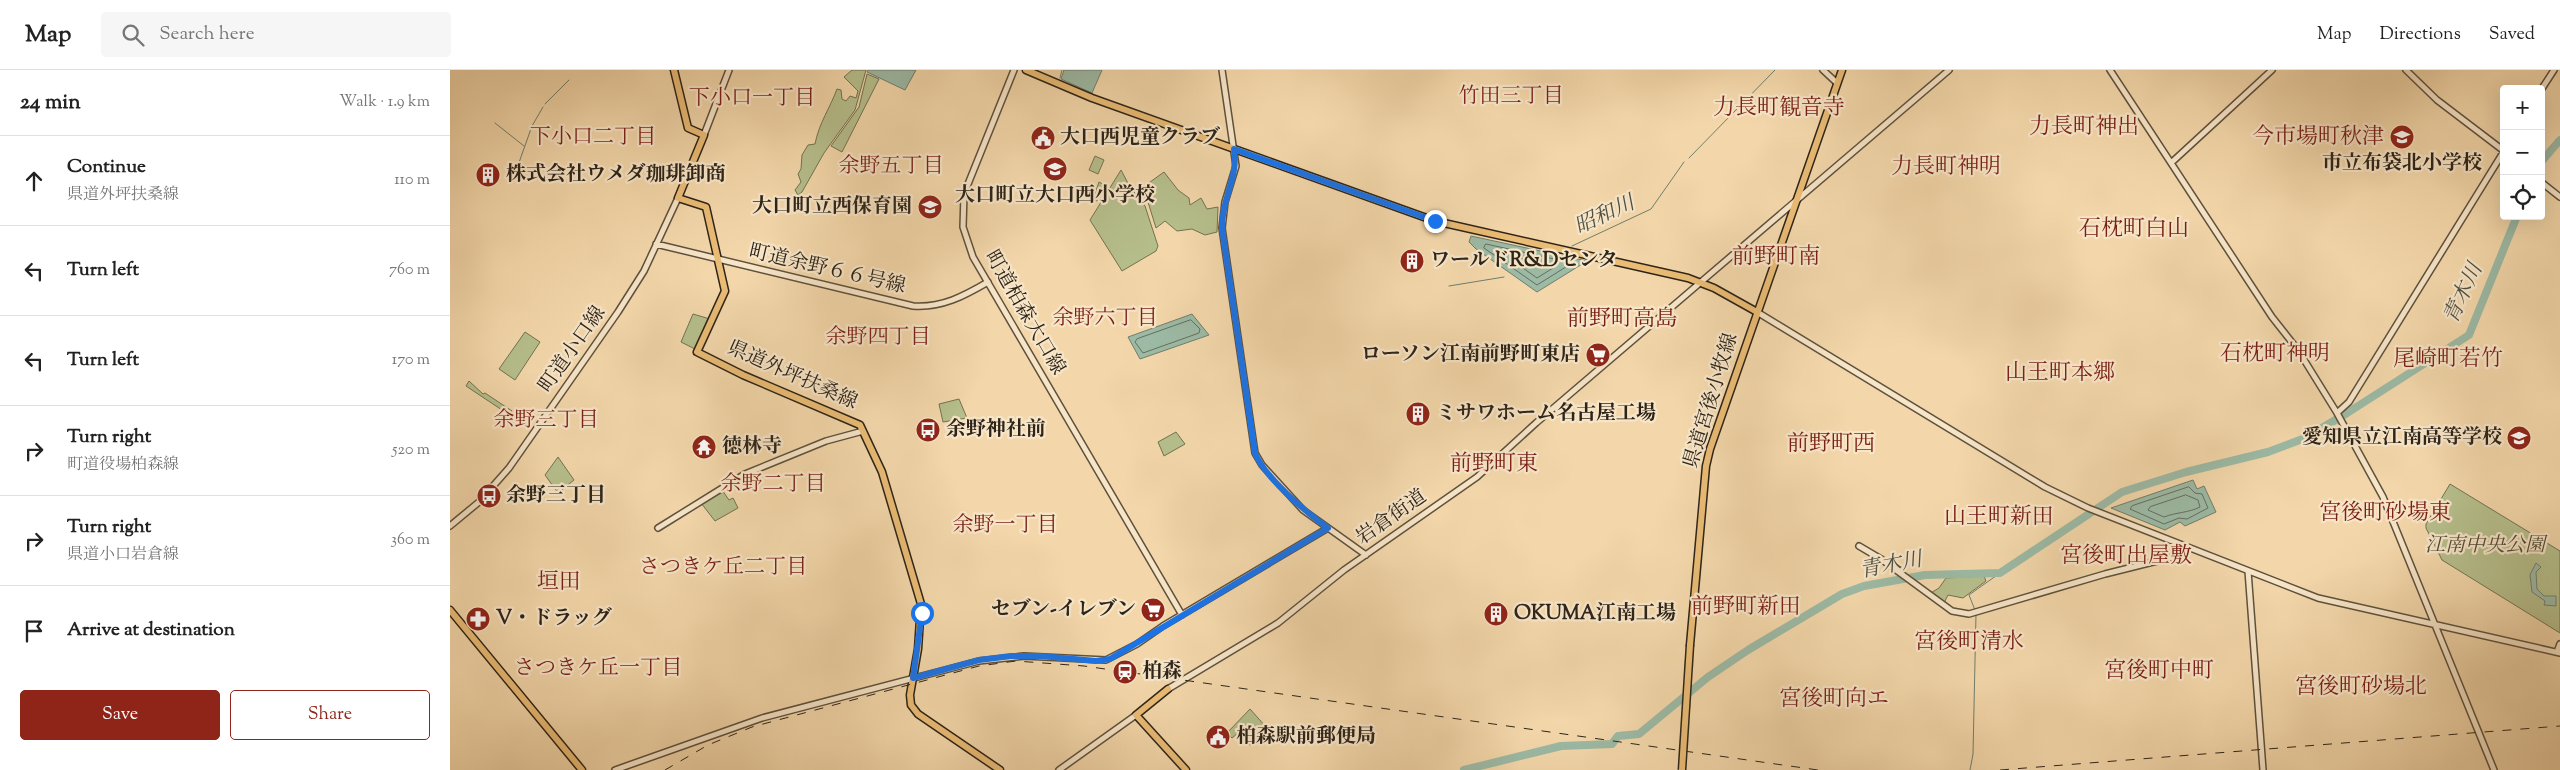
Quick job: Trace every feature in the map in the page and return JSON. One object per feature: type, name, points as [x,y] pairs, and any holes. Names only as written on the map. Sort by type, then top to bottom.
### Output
[{"type":"main road","points":[[674,70],[688,128],[704,135],[678,198]]},
{"type":"main road","points":[[1026,70],[1092,98],[1443,223],[1700,282],[1757,312]]},
{"type":"main road","name":"県道宮後小牧線","points":[[1682,770],[1690,646],[1706,466],[1757,312],[1842,70]]},
{"type":"main road","name":"県道外坪扶桑線","points":[[678,198],[706,207],[725,291],[697,352],[743,375],[857,422],[882,472],[921,604],[922,619],[910,699],[914,710],[1000,770]]},
{"type":"main road","points":[[450,610],[582,770]]},
{"type":"main road","points":[[1168,689],[1136,715],[1186,770]]},
{"type":"street","points":[[704,135],[728,70]]},
{"type":"street","name":"町道柏森大口線","points":[[1014,70],[969,178],[962,204],[966,240],[988,282],[1182,615]]},
{"type":"street","points":[[1222,70],[1236,168],[1224,206],[1222,228],[1256,455],[1262,465],[1300,507],[1366,555]]},
{"type":"street","points":[[1823,70],[1837,83]]},
{"type":"street","name":"岩倉街道","points":[[1168,689],[1278,623],[1366,555],[1476,477],[1619,351],[1949,70]]},
{"type":"street","points":[[2110,70],[2337,413],[2383,498],[2494,770]]},
{"type":"street","points":[[2172,163],[2272,70]]},
{"type":"street","points":[[2406,70],[2437,100],[2500,148]]},
{"type":"street","points":[[2544,85],[2554,70]]},
{"type":"street","points":[[2337,413],[2349,402],[2500,157]]},
{"type":"street","points":[[2545,185],[2560,197]]},
{"type":"street","name":"町道小口線","points":[[450,526],[479,502],[509,468],[633,289],[678,198]]},
{"type":"street","name":"町道余野６６号線","points":[[656,244],[918,306],[952,301],[988,282]]},
{"type":"street","points":[[1757,312],[2045,487],[2088,508],[2324,600],[2558,652],[2560,644]]},
{"type":"street","points":[[658,528],[745,474],[826,440],[863,431]]},
{"type":"street","points":[[615,770],[762,718],[972,662],[1011,656],[1106,660],[1136,644],[1328,528]]},
{"type":"street","points":[[1859,546],[1952,611],[1969,614],[2105,574],[2177,556],[2184,552],[2186,547]]},
{"type":"street","points":[[2248,571],[2263,770]]},
{"type":"street","points":[[1059,770],[1136,715]]},
{"type":"green space","points":[[852,70],[866,70],[855,110],[824,153],[802,192],[798,195],[795,190],[801,182],[798,174],[801,169],[802,155],[808,145],[815,144],[822,122],[837,89],[841,90],[842,99],[846,101],[850,96],[856,98],[858,91],[844,77]]},
{"type":"green space","points":[[867,74],[879,79],[842,152],[831,146],[859,107]]},
{"type":"green space","points":[[1095,156],[1104,160],[1098,174],[1089,170]]},
{"type":"green space","points":[[1121,170],[1130,187],[1145,206],[1158,246],[1156,251],[1122,271],[1090,220]]},
{"type":"green space","points":[[1164,172],[1178,190],[1189,198],[1190,205],[1201,198],[1207,209],[1218,207],[1217,232],[1205,235],[1192,229],[1177,231],[1165,221],[1156,228],[1148,202],[1139,190]]},
{"type":"green space","points":[[1099,182],[1106,186],[1097,201],[1093,199]]},
{"type":"green space","points":[[693,314],[710,319],[695,349],[681,342]]},
{"type":"green space","points":[[525,332],[540,342],[515,380],[499,369]]},
{"type":"green space","points":[[469,381],[483,394],[485,393],[512,411],[509,416],[466,386]]},
{"type":"green space","points":[[959,399],[967,418],[943,422],[939,404]]},
{"type":"green space","points":[[1176,432],[1185,444],[1164,456],[1158,442]]},
{"type":"green space","points":[[558,457],[574,480],[558,493],[545,475]]},
{"type":"green space","name":"江南中央公園","points":[[2450,484],[2560,551],[2560,633],[2442,560],[2426,528],[2426,524]]},
{"type":"green space","points":[[722,490],[729,500],[733,498],[738,508],[715,521],[701,503]]},
{"type":"green space","points":[[1984,576],[1986,581],[1963,598],[1948,595],[1944,603],[1929,594],[1939,588],[1946,578]]},
{"type":"green space","points":[[1250,709],[1266,727],[1251,746],[1238,733],[1232,738],[1227,733]]},
{"type":"water","points":[[868,70],[916,70],[905,90],[867,72]]},
{"type":"water","points":[[1064,70],[1102,70],[1092,93],[1061,79]]},
{"type":"water","points":[[1471,236],[1587,261],[1537,292],[1476,249],[1469,242]]},
{"type":"water","points":[[1192,314],[1209,335],[1140,359],[1128,337]]},
{"type":"water","points":[[2193,480],[2197,489],[2204,486],[2216,512],[2185,526],[2180,522],[2165,530],[2111,508]]},
{"type":"water","points":[[2536,563],[2541,567],[2536,572],[2537,589],[2544,596],[2556,596],[2556,606],[2544,605],[2545,601],[2532,592],[2530,575]]},
{"type":"waterway","points":[[1060,78],[1062,70]]},
{"type":"waterway","name":"昭和川","points":[[1689,158],[1775,70]]},
{"type":"waterway","points":[[545,104],[569,80]]},
{"type":"waterway","points":[[516,171],[532,126],[543,107]]},
{"type":"waterway","points":[[495,123],[524,146]]},
{"type":"waterway","name":"青木川","points":[[2545,157],[2560,140]]},
{"type":"waterway","name":"昭和川","points":[[1572,246],[1651,209],[1684,162]]},
{"type":"waterway","name":"青木川","points":[[2344,415],[2469,335],[2515,220]]},
{"type":"waterway","name":"昭和川","points":[[1449,286],[1504,277]]},
{"type":"waterway","name":"青木川","points":[[1464,770],[1561,746],[1612,744],[1618,736],[1639,734],[1708,677],[1748,650],[1842,594],[1864,586],[1925,575],[2000,573],[2122,492],[2186,472],[2268,452],[2305,438],[2337,419]]},
{"type":"waterway","points":[[1975,610],[1969,595],[2000,573]]},
{"type":"waterway","points":[[1970,770],[1973,754],[1976,614]]},
{"type":"railway","points":[[665,770],[708,745],[752,727],[979,666],[1016,661],[1084,666],[1818,770]]},
{"type":"railway","points":[[2000,770],[2560,726]]},
{"type":"place","name":"市立布袋北小学校","points":[[2402,137]]},
{"type":"place","name":"大口西児童クラブ","points":[[1043,138]]},
{"type":"place","name":"大口町立大口西小学校","points":[[1055,169]]},
{"type":"place","name":"株式会社ウメダ珈琲卸商","points":[[488,175]]},
{"type":"place","name":"大口町立西保育園","points":[[930,207]]},
{"type":"place","name":"ワールドR&Dセンタ","points":[[1412,261]]},
{"type":"place","name":"ローソン江南前野町東店","points":[[1598,355]]},
{"type":"place","name":"ミサワホーム名古屋工場","points":[[1418,414]]},
{"type":"place","name":"余野神社前","points":[[928,430]]},
{"type":"place","name":"愛知県立江南高等学校","points":[[2519,438]]},
{"type":"place","name":"徳林寺","points":[[704,447]]},
{"type":"place","name":"余野三丁目","points":[[489,496]]},
{"type":"place","name":"セブン-イレブン","points":[[1153,610]]},
{"type":"place","name":"OKUMA江南工場","points":[[1496,614]]},
{"type":"place","name":"V・ドラッグ","points":[[478,619]]},
{"type":"place","name":"柏森","points":[[1125,672]]},
{"type":"place","name":"柏森駅前郵便局","points":[[1218,737]]},
{"type":"district","name":"竹田三丁目","points":[[1511,97]]},
{"type":"district","name":"下小口一丁目","points":[[752,99]]},
{"type":"district","name":"力長町観音寺","points":[[1779,109]]},
{"type":"district","name":"力長町神出","points":[[2084,128]]},
{"type":"district","name":"下小口二丁目","points":[[593,138]]},
{"type":"district","name":"今市場町秋津","points":[[2318,138]]},
{"type":"district","name":"余野五丁目","points":[[891,167]]},
{"type":"district","name":"力長町神明","points":[[1946,168]]},
{"type":"district","name":"石枕町白山","points":[[2134,230]]},
{"type":"district","name":"前野町南","points":[[1776,258]]},
{"type":"district","name":"余野六丁目","points":[[1105,319]]},
{"type":"district","name":"前野町高島","points":[[1622,320]]},
{"type":"district","name":"余野四丁目","points":[[878,338]]},
{"type":"district","name":"石枕町神明","points":[[2275,355]]},
{"type":"district","name":"尾崎町若竹","points":[[2448,360]]},
{"type":"district","name":"山王町本郷","points":[[2060,374]]},
{"type":"district","name":"余野三丁目","points":[[546,421]]},
{"type":"district","name":"前野町西","points":[[1831,445]]},
{"type":"district","name":"前野町東","points":[[1494,465]]},
{"type":"district","name":"余野二丁目","points":[[773,485]]},
{"type":"district","name":"宮後町砂場東","points":[[2385,514]]},
{"type":"district","name":"山王町新田","points":[[1999,518]]},
{"type":"district","name":"余野一丁目","points":[[1005,526]]},
{"type":"district","name":"宮後町出屋敷","points":[[2126,557]]},
{"type":"district","name":"さつきケ丘二丁目","points":[[723,568]]},
{"type":"district","name":"垣田","points":[[559,583]]},
{"type":"district","name":"前野町新田","points":[[1746,608]]},
{"type":"district","name":"宮後町清水","points":[[1969,643]]},
{"type":"district","name":"さつきケ丘一丁目","points":[[598,669]]},
{"type":"district","name":"宮後町中町","points":[[2159,672]]},
{"type":"district","name":"宮後町砂場北","points":[[2361,688]]},
{"type":"district","name":"宮後町向エ","points":[[1834,700]]},
{"type":"route","points":[[922,613],[913,678],[979,660],[1011,656],[1106,660],[1120,654],[1163,626],[1328,528],[1300,507],[1262,465],[1255,453],[1222,228],[1224,206],[1236,168],[1234,149],[1435,221]]}]
